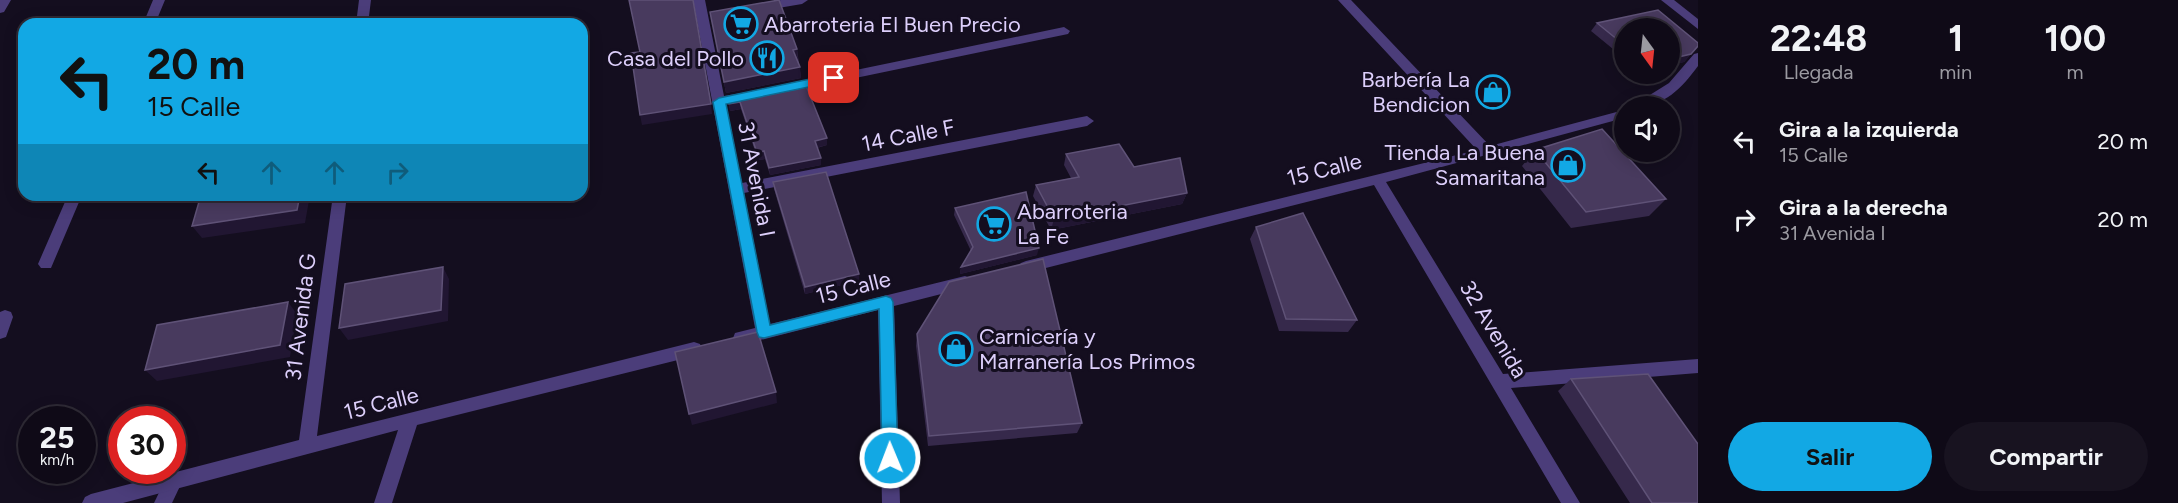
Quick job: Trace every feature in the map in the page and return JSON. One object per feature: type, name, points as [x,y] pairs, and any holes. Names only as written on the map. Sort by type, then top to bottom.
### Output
[{"type":"street","points":[[0,9],[6,0]]},
{"type":"street","points":[[152,18],[159,0]]},
{"type":"street","points":[[363,18],[365,0]]},
{"type":"street","name":"31 Avenida I","points":[[699,0],[708,17],[719,102],[764,332]]},
{"type":"street","points":[[747,10],[802,0]]},
{"type":"street","points":[[1344,0],[1487,152]]},
{"type":"street","points":[[1667,0],[1698,25]]},
{"type":"street","points":[[719,102],[1064,31]]},
{"type":"street","points":[[1662,96],[1681,82],[1698,57]]},
{"type":"street","name":"15 Calle","points":[[1012,271],[1487,152],[1614,117]]},
{"type":"street","name":"14 Calle F","points":[[736,189],[1087,121]]},
{"type":"street","name":"32 Avenida","points":[[1377,179],[1571,503]]},
{"type":"street","points":[[46,264],[72,201]]},
{"type":"street","name":"31 Avenida G","points":[[308,445],[339,201]]},
{"type":"street","name":"15 Calle","points":[[730,341],[978,279]]},
{"type":"street","points":[[886,302],[891,503]]},
{"type":"street","points":[[0,332],[5,316]]},
{"type":"street","name":"15 Calle","points":[[186,478],[410,418],[707,346]]},
{"type":"street","points":[[1499,382],[1698,366]]},
{"type":"street","points":[[383,503],[410,418]]},
{"type":"street","name":"15 Calle","points":[[91,503],[165,484]]},
{"type":"street","points":[[163,503],[172,484]]},
{"type":"building","points":[[629,0],[693,0],[711,104],[640,115],[631,53],[640,52]]},
{"type":"building","points":[[779,0],[797,49],[793,50],[800,67],[724,82],[710,12]]},
{"type":"building","points":[[1658,10],[1668,18],[1620,18]]},
{"type":"building","points":[[1614,19],[1614,37],[1597,23]]},
{"type":"building","points":[[1680,28],[1698,43],[1691,54],[1680,57]]},
{"type":"building","points":[[805,83],[827,138],[815,141],[821,158],[769,168],[764,151],[757,153],[740,102],[729,104],[728,98]]},
{"type":"building","points":[[1602,129],[1614,142],[1614,162],[1632,162],[1666,199],[1586,212],[1535,150]]},
{"type":"building","points":[[1119,144],[1134,167],[1180,158],[1187,193],[1054,219],[1036,185],[1079,177],[1066,154]]},
{"type":"building","points":[[826,172],[859,274],[805,287],[773,182]]},
{"type":"building","points":[[1026,192],[1039,248],[961,267],[973,247],[955,208]]},
{"type":"building","points":[[199,201],[299,201],[297,210],[192,226]]},
{"type":"building","points":[[1303,213],[1357,320],[1286,319],[1256,227]]},
{"type":"building","points":[[1043,259],[1082,423],[929,436],[917,334],[949,282]]},
{"type":"building","points":[[443,267],[441,310],[339,328],[345,284]]},
{"type":"building","points":[[288,302],[280,345],[145,370],[157,325]]},
{"type":"building","points":[[758,332],[776,392],[689,414],[675,352]]},
{"type":"building","points":[[1648,374],[1698,444],[1698,503],[1652,503],[1571,379]]},
{"type":"place","name":"Abarroteria El Buen Precio","points":[[741,24]]},
{"type":"place","name":"Casa del Pollo","points":[[767,58]]},
{"type":"place","name":"Barbería La Bendicion","points":[[1493,92]]},
{"type":"place","name":"Tienda La Buena Samaritana","points":[[1568,165]]},
{"type":"place","name":"Abarroteria La Fe","points":[[994,224]]},
{"type":"place","name":"Carnicería y Marranería Los Primos","points":[[956,349]]},
{"type":"route","points":[[834,78],[719,102],[764,332],[886,302],[890,458]]}]
